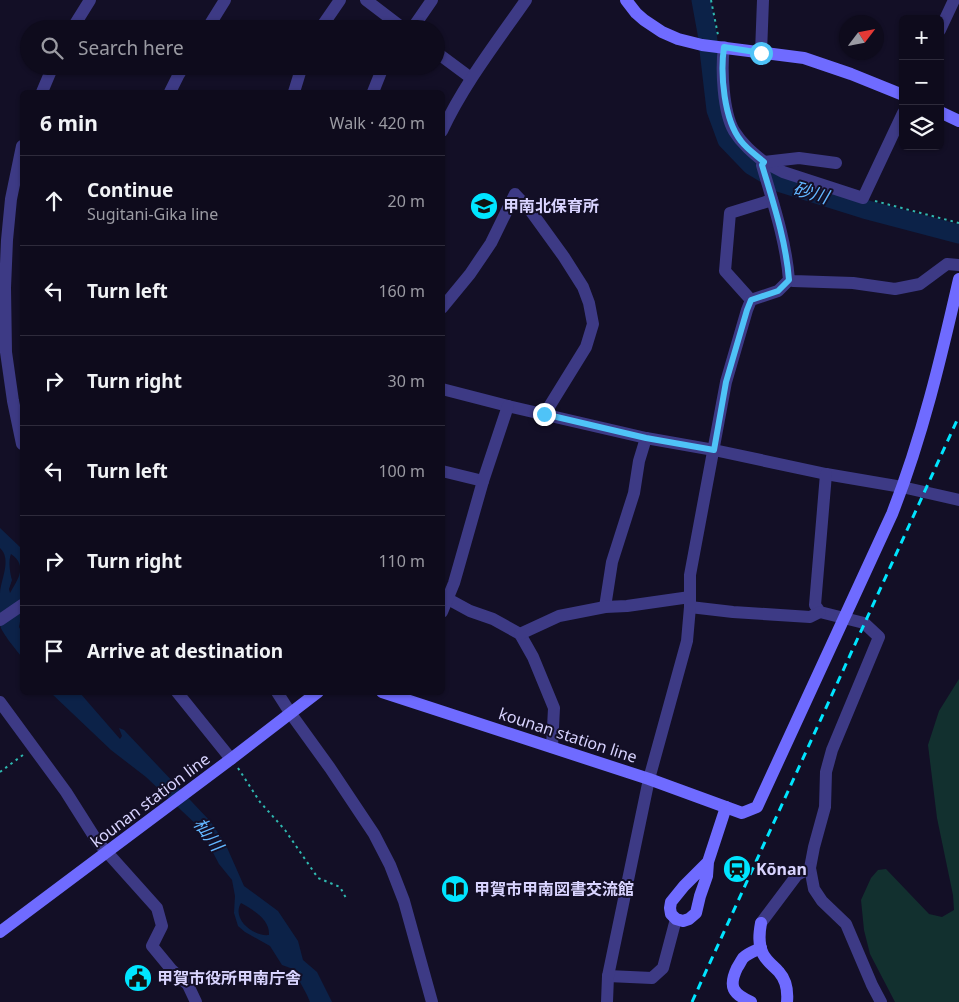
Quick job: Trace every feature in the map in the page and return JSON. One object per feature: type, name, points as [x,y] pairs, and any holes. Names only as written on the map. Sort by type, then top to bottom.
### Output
[{"type":"main road","points":[[626,0],[644,20],[662,32],[678,39],[702,45],[804,58],[899,93]]},
{"type":"main road","points":[[944,114],[959,121]]},
{"type":"main road","points":[[843,618],[892,514],[902,487],[924,419],[943,350],[959,279]]},
{"type":"main road","name":"kounan station line","points":[[401,695],[413,697],[742,813],[756,807],[762,797],[843,618]]},
{"type":"main road","name":"kounan station line","points":[[0,932],[314,695]]},
{"type":"main road","points":[[708,862],[671,902],[671,914],[676,919],[690,920],[696,913],[707,876],[708,862],[726,807]]},
{"type":"main road","points":[[687,884],[693,883],[699,887],[701,892]]},
{"type":"main road","points":[[761,923],[759,935],[761,948],[764,956],[785,980],[788,993],[787,1002]]},
{"type":"main road","points":[[751,1002],[735,992],[732,984],[742,959],[747,954],[761,948]]},
{"type":"street","points":[[78,20],[90,0]]},
{"type":"street","points":[[213,20],[225,0]]},
{"type":"street","points":[[326,20],[340,0]]},
{"type":"street","points":[[366,0],[392,20]]},
{"type":"street","points":[[417,20],[432,0]]},
{"type":"street","points":[[445,125],[471,78],[526,0]]},
{"type":"street","points":[[761,53],[763,0]]},
{"type":"street","points":[[944,21],[954,0]]},
{"type":"street","points":[[720,47],[730,124],[741,141],[763,163],[782,172],[863,198],[899,122]]},
{"type":"street","points":[[445,59],[471,78]]},
{"type":"street","points":[[43,90],[49,75]]},
{"type":"street","points":[[171,90],[179,75]]},
{"type":"street","points":[[295,90],[299,75]]},
{"type":"street","points":[[374,90],[380,75]]},
{"type":"street","points":[[763,163],[799,158],[836,163]]},
{"type":"street","points":[[763,163],[789,280]]},
{"type":"street","points":[[20,168],[5,288],[6,352],[20,434]]},
{"type":"street","points":[[445,304],[470,274],[491,243],[515,194],[530,210],[583,287],[589,303],[593,324],[586,347],[544,414]]},
{"type":"street","points":[[751,300],[725,271],[730,212],[772,200]]},
{"type":"street","points":[[789,280],[793,282],[853,283],[895,289],[920,284],[947,264],[959,265]]},
{"type":"street","points":[[607,1002],[608,976],[649,779],[687,641],[690,575],[726,382],[751,300],[778,291],[789,280]]},
{"type":"street","points":[[445,390],[646,438],[714,450],[826,474],[902,487],[959,500]]},
{"type":"street","points":[[445,606],[448,600],[448,582],[508,406]]},
{"type":"street","points":[[605,606],[612,562],[634,493],[639,461],[646,438]]},
{"type":"street","points":[[445,472],[483,481]]},
{"type":"street","points":[[826,474],[815,605],[820,612],[864,623],[879,637],[832,750],[826,772],[825,807],[810,868],[814,890],[822,901],[846,924],[881,1002]]},
{"type":"street","points":[[448,600],[470,611],[493,619],[520,634],[533,657],[554,708],[552,747]]},
{"type":"street","points":[[520,634],[559,616],[605,606],[690,602],[733,612],[810,617],[820,612]]},
{"type":"street","points":[[0,620],[20,606]]},
{"type":"street","points":[[179,695],[227,762]]},
{"type":"street","points":[[279,695],[374,834],[390,865],[404,901],[432,1002]]},
{"type":"street","points":[[0,702],[66,792],[97,841],[112,848],[157,908],[162,926],[152,946],[171,969],[188,985],[196,1002]]},
{"type":"street","points":[[761,923],[797,875],[810,868]]},
{"type":"street","points":[[608,976],[652,978],[663,968],[676,919]]},
{"type":"path","points":[[711,0],[720,47]]},
{"type":"path","points":[[863,198],[959,223]]},
{"type":"path","points":[[0,772],[33,748]]},
{"type":"path","points":[[227,762],[285,830],[318,878],[340,887],[346,898]]},
{"type":"green space","points":[[959,679],[959,1002],[895,1002],[870,954],[864,930],[861,900],[871,878],[878,870],[886,869],[929,914],[942,917],[954,910],[953,895],[937,818],[928,745],[939,711]]},
{"type":"water","points":[[0,528],[20,547],[20,568],[19,563],[11,554],[10,557],[9,563],[12,580],[9,589],[10,593],[20,573],[20,654],[6,637],[0,625],[0,593],[6,563],[0,548]]},
{"type":"water","name":"杣川","points":[[53,695],[82,695],[120,739],[122,736],[119,728],[124,730],[210,821],[225,843],[244,886],[278,911],[298,941],[303,960],[317,972],[332,1002],[310,1002],[293,969],[282,965],[270,946],[238,926],[234,913],[235,896],[232,880],[219,864],[200,828],[146,777],[111,750]],"holes":[[[241,903],[255,912],[267,924],[269,935],[257,933],[246,926],[239,915]]]},
{"type":"waterway","name":"砂川","points":[[701,0],[716,110],[727,140],[751,165],[781,183],[864,209],[959,234]]},
{"type":"railway","points":[[692,1002],[959,416]]},
{"type":"place","name":"甲南北保育所","points":[[484,206]]},
{"type":"place","name":"Kōnan","points":[[737,869]]},
{"type":"place","name":"甲賀市甲南図書交流館","points":[[455,889]]},
{"type":"place","name":"甲賀市役所甲南庁舎","points":[[138,978]]},
{"type":"route","points":[[544,414],[646,438],[714,450],[726,382],[751,300],[778,291],[789,280],[777,214],[762,165],[764,162],[741,141],[734,131],[730,124],[725,95],[722,59],[724,47],[761,53]]}]
